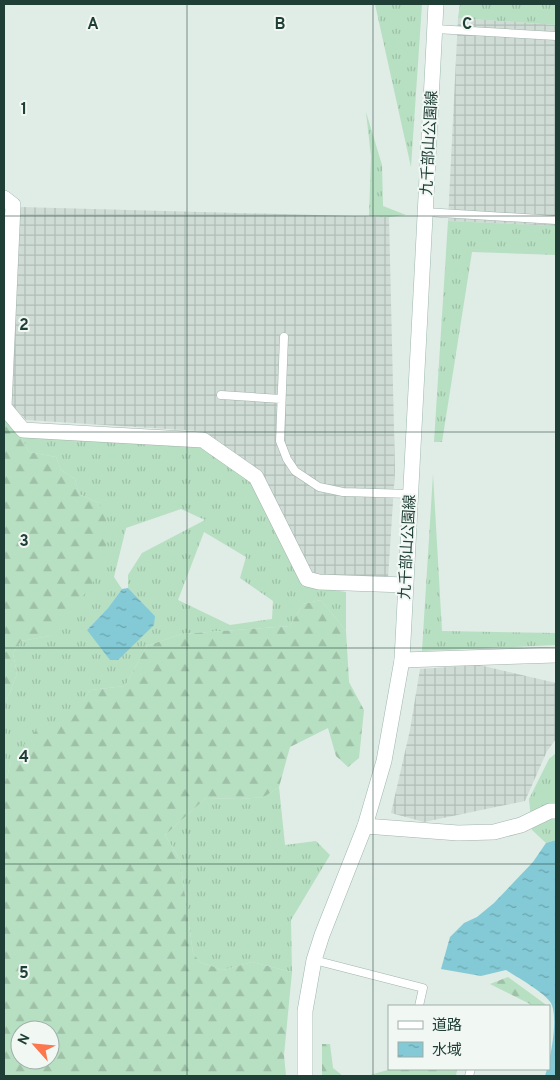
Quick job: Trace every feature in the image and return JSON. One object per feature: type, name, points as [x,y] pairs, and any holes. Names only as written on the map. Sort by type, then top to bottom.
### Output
[{"type":"main road","name":"九千部山公園線","points":[[305,1076],[305,1011],[314,960],[322,934],[366,826],[384,761],[402,660],[436,4]]},
{"type":"main road","points":[[4,198],[13,205],[4,407],[23,430],[203,440],[256,477],[307,579],[319,582],[405,584]]},
{"type":"main road","points":[[402,660],[556,655]]},
{"type":"main road","points":[[366,826],[458,833],[494,832],[521,825],[550,811],[556,811]]},
{"type":"lane","points":[[435,29],[556,36]]},
{"type":"lane","points":[[425,212],[556,220]]},
{"type":"lane","points":[[284,338],[280,441],[287,459],[295,471],[318,487],[343,492],[410,494]]},
{"type":"lane","points":[[221,395],[281,399]]},
{"type":"lane","points":[[314,960],[423,988],[419,1005]]},
{"type":"shaded area","points":[[458,18],[556,25],[556,226],[448,221]]},
{"type":"shaded area","points":[[20,207],[389,217],[395,471],[388,578],[313,575],[260,470],[199,431],[26,420],[8,401]]},
{"type":"shaded area","points":[[479,665],[556,683],[556,739],[547,751],[525,801],[424,822],[391,813],[410,730],[420,669]]},
{"type":"green space","points":[[375,4],[422,4],[411,167]]},
{"type":"green space","points":[[460,4],[556,4],[556,25],[458,18]]},
{"type":"green space","points":[[366,112],[382,165],[383,206],[406,215],[389,217],[369,216],[371,156]]},
{"type":"green space","points":[[448,221],[556,226],[556,255],[472,252],[442,442],[434,442]]},
{"type":"green space","points":[[4,416],[20,435],[29,452],[56,457],[61,470],[75,479],[79,494],[99,503],[106,520],[106,551],[92,585],[50,636],[21,641],[13,653],[17,674],[4,707]]},
{"type":"green space","points":[[20,435],[199,444],[252,484],[302,585],[346,592],[346,631],[321,600],[303,604],[290,626],[181,634],[147,646],[125,686],[90,690],[71,722],[10,762],[7,780],[4,781],[4,707],[17,674],[13,653],[21,641],[50,636],[99,503],[79,494],[75,479],[61,470],[56,457],[29,452]],"holes":[[[181,509],[205,520],[142,553],[128,575],[128,588],[155,616],[87,630],[108,608],[122,589],[114,577],[126,528]],[[204,532],[246,557],[240,578],[273,601],[272,619],[230,625],[178,600]]]},
{"type":"green space","points":[[433,474],[442,631],[556,633],[556,645],[422,651]]},
{"type":"green space","points":[[321,600],[346,631],[349,682],[364,710],[359,758],[348,767],[336,756],[328,728],[290,747],[279,787],[264,797],[239,799],[206,798],[165,835],[180,860],[193,953],[200,962],[223,970],[252,962],[292,972],[284,1055],[286,1076],[4,1076],[4,781],[7,780],[10,762],[41,724],[71,721],[90,690],[125,686],[147,646],[181,634],[290,626],[303,604]]},
{"type":"green space","points":[[556,753],[556,840],[546,843],[532,830],[529,799],[549,759]]},
{"type":"green space","points":[[279,787],[285,845],[316,841],[330,855],[291,920],[292,972],[252,962],[223,970],[200,962],[193,953],[180,860],[165,835],[206,798],[239,799],[264,797]]},
{"type":"green space","points":[[508,977],[546,1005],[530,1005],[490,984]]},
{"type":"green space","points":[[322,1044],[330,1044],[333,1068],[343,1076],[322,1076]]},
{"type":"green space","points":[[388,1070],[457,1070],[456,1076],[367,1076]]},
{"type":"water","points":[[128,588],[155,616],[154,625],[118,660],[110,660],[87,630],[108,608],[122,589]]},
{"type":"water","points":[[556,840],[556,1076],[545,1076],[547,1070],[550,1070],[554,1029],[553,1010],[548,999],[506,970],[481,976],[441,969],[450,937],[464,923],[477,917],[494,903],[533,862],[546,843]]}]
